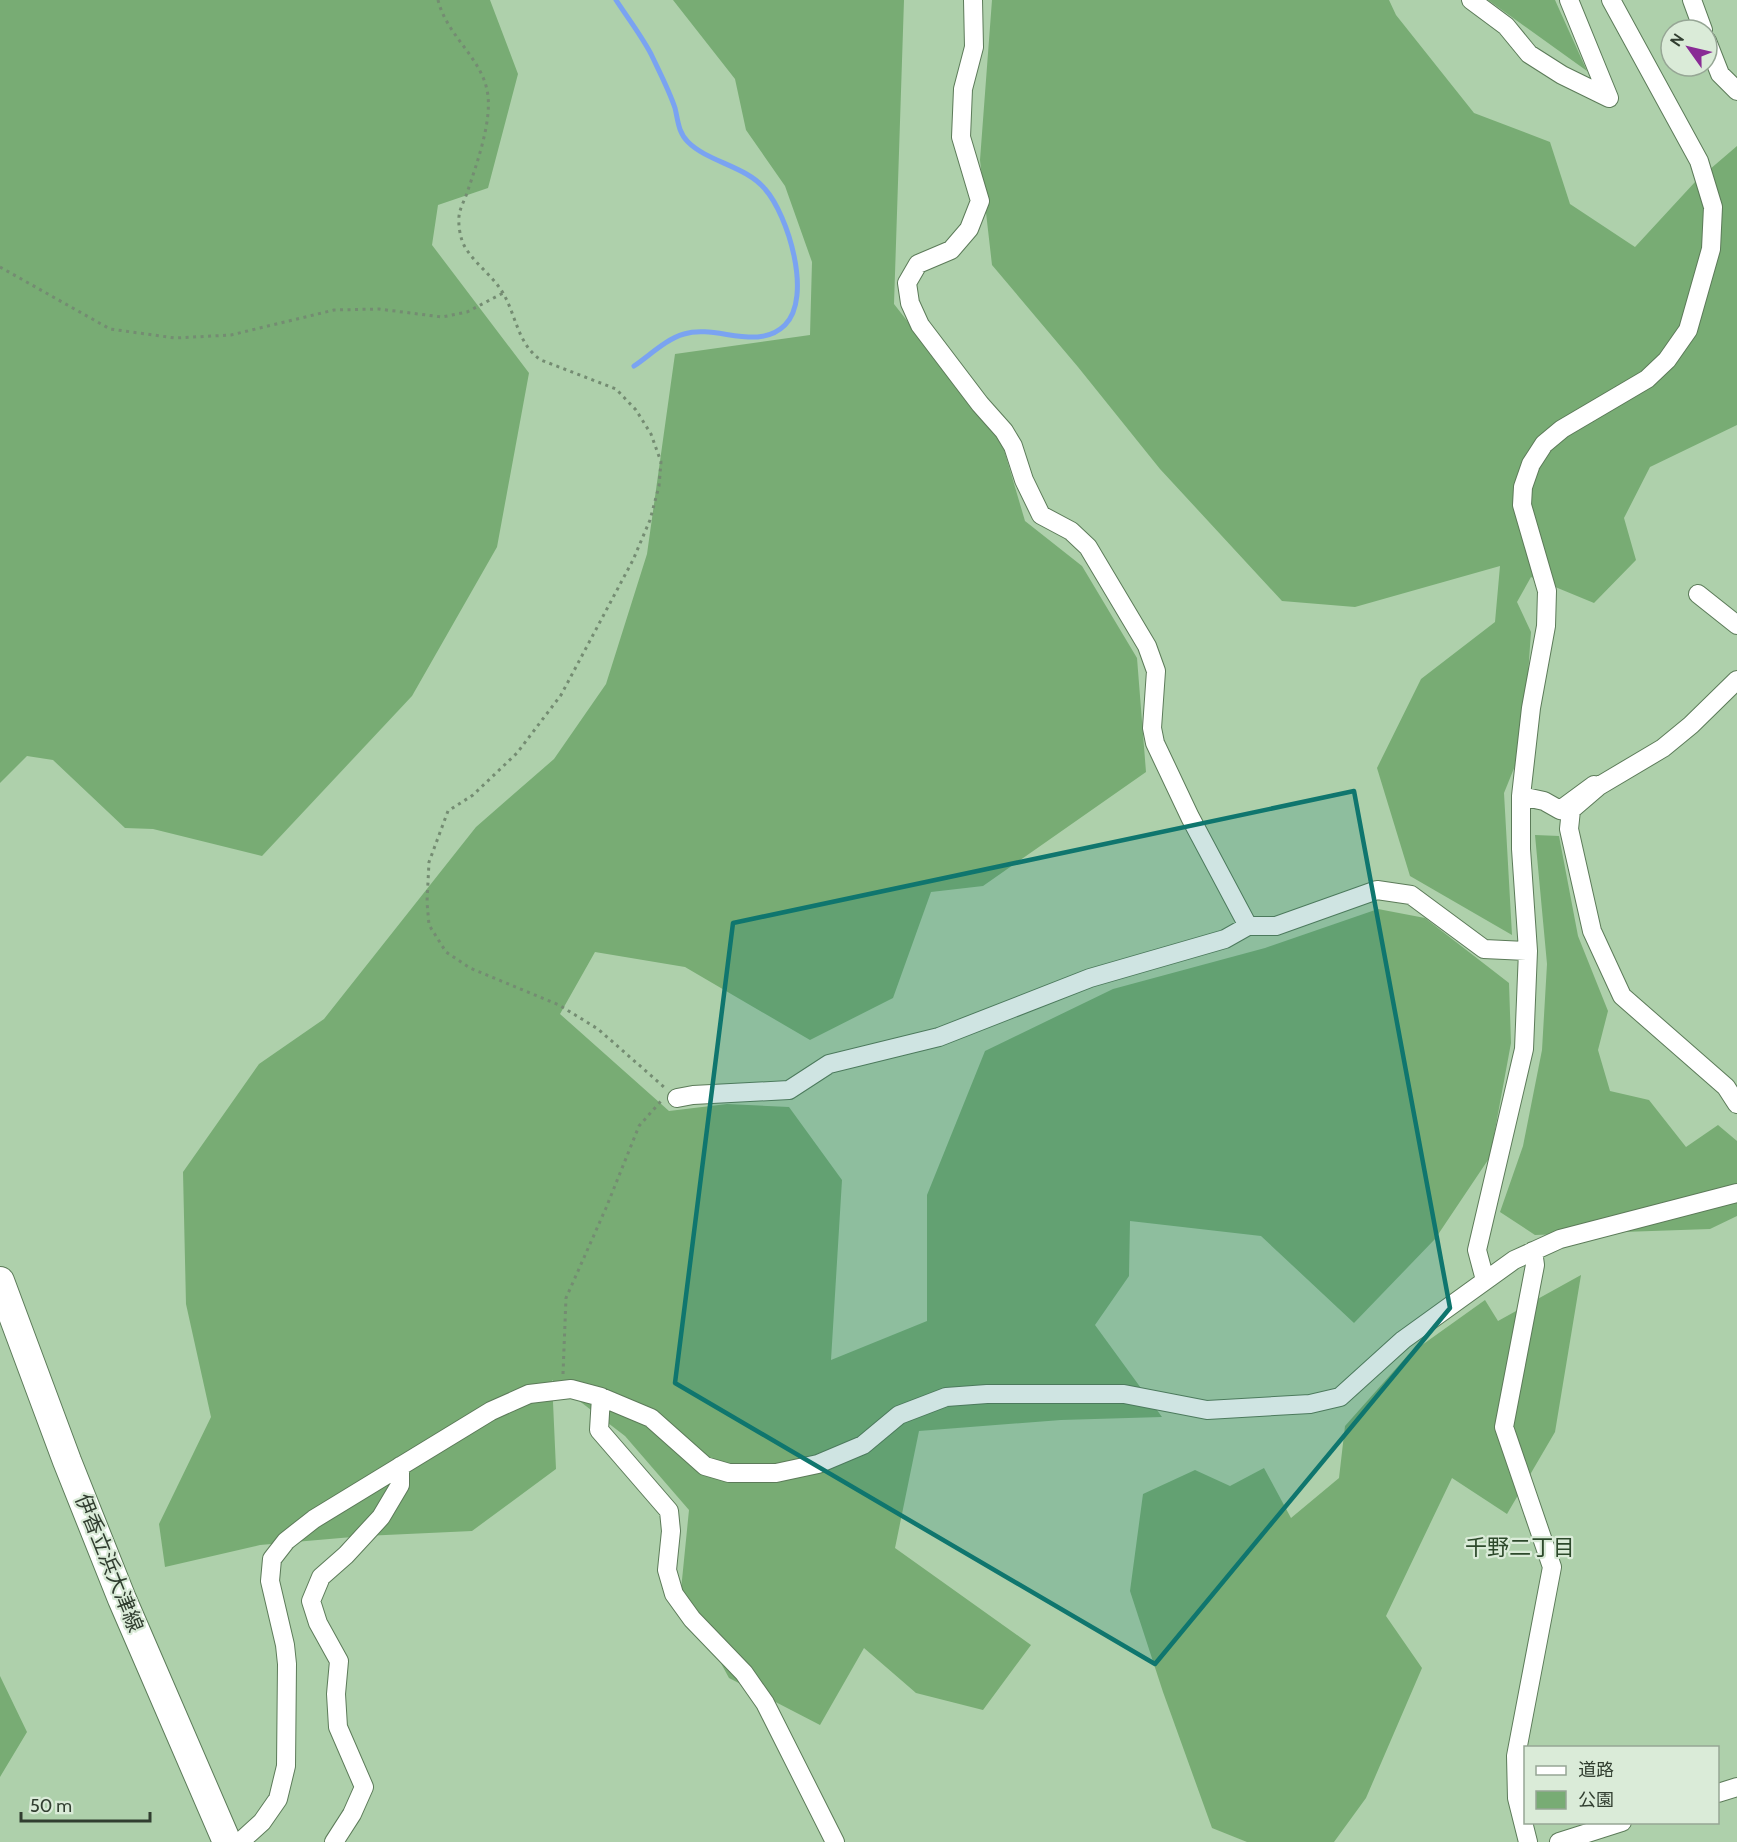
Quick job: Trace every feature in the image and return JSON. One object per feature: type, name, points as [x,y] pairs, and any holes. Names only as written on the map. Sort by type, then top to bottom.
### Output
[{"type":"main road","name":"伊香立浜大津線","points":[[0,1281],[67,1461],[122,1599],[227,1842]]},
{"type":"street","points":[[973,0],[974,47],[963,89],[961,137],[980,201],[969,229],[951,250],[918,264],[907,283],[910,303],[920,325],[980,404],[1004,431],[1013,446],[1024,480],[1041,515],[1071,531],[1088,547],[1147,646],[1156,671],[1152,728],[1155,743],[1190,817],[1248,926]]},
{"type":"street","points":[[1471,0],[1506,26],[1528,54],[1562,75],[1610,98],[1569,0]]},
{"type":"street","points":[[1485,1280],[1477,1250],[1524,1048],[1528,951],[1521,849],[1521,796],[1531,708],[1546,626],[1547,591],[1522,505],[1522,488],[1530,464],[1544,444],[1562,429],[1647,379],[1667,360],[1688,330],[1711,249],[1713,207],[1699,161],[1611,0]]},
{"type":"street","points":[[1692,0],[1699,18]]},
{"type":"street","points":[[1719,71],[1737,91]]},
{"type":"street","points":[[1698,594],[1737,625]]},
{"type":"street","points":[[1737,680],[1663,748],[1599,786],[1571,810],[1569,830],[1592,931],[1622,996],[1726,1087],[1737,1104]]},
{"type":"street","points":[[1521,796],[1544,801],[1560,810],[1594,785],[1599,786]]},
{"type":"street","points":[[677,1098],[693,1095],[789,1090],[830,1064],[939,1037],[1090,978],[1225,939],[1248,926],[1276,926],[1377,890],[1411,896],[1484,949],[1528,951]]},
{"type":"street","points":[[240,1842],[262,1822],[278,1799],[286,1766],[287,1664],[285,1645],[270,1581],[272,1559],[286,1541],[314,1519],[491,1411],[529,1394],[571,1389],[601,1397],[651,1418],[705,1466],[729,1473],[776,1473],[818,1464],[863,1445],[899,1415],[945,1397],[987,1394],[1124,1394],[1207,1410],[1310,1404],[1340,1397],[1403,1340],[1514,1260],[1560,1239],[1737,1193]]},
{"type":"street","points":[[1528,1842],[1517,1798],[1516,1756],[1552,1567],[1504,1427],[1535,1264],[1533,1251]]},
{"type":"street","points":[[601,1397],[599,1430],[669,1511],[671,1531],[667,1570],[674,1593],[692,1619],[744,1673],[765,1703],[835,1842]]},
{"type":"street","points":[[334,1842],[352,1814],[364,1787],[338,1727],[336,1694],[339,1661],[318,1623],[311,1601],[321,1576],[346,1556],[381,1517],[400,1485],[400,1466]]},
{"type":"street","points":[[1719,1793],[1737,1787]]},
{"type":"street","points":[[1558,1842],[1616,1824]]},
{"type":"path","points":[[438,0],[451,32],[471,54],[488,96],[486,124],[468,192],[459,213],[464,246],[503,293],[524,340],[533,354],[541,360],[601,382],[616,390],[636,410],[651,434],[662,462],[659,486],[650,520],[633,560],[561,694],[517,753],[472,795],[448,811],[429,862],[427,902],[429,925],[446,952],[470,968],[559,1005],[598,1029],[677,1098]]},
{"type":"path","points":[[0,267],[110,328],[175,338],[231,335],[334,310],[379,309],[442,317],[467,312],[503,293]]},
{"type":"path","points":[[562,1390],[566,1298],[639,1126],[661,1101],[677,1098]]},
{"type":"highlighted area","points":[[1354,791],[1450,1308],[1155,1664],[675,1383],[733,923]]},
{"type":"green space","points":[[0,0],[490,0],[518,74],[488,188],[438,205],[432,245],[529,373],[497,547],[412,696],[262,856],[153,829],[125,828],[53,760],[27,756],[0,783]]},
{"type":"green space","points":[[673,0],[904,0],[894,304],[1002,443],[1025,521],[1082,566],[1137,658],[1146,772],[983,886],[931,892],[893,998],[810,1040],[685,967],[595,952],[560,1014],[669,1111],[727,1104],[789,1107],[842,1180],[831,1360],[927,1321],[927,1195],[985,1051],[1113,989],[1265,948],[1378,909],[1425,918],[1509,983],[1511,1043],[1490,1157],[1435,1239],[1354,1323],[1261,1236],[1130,1221],[1129,1276],[1095,1325],[1162,1417],[1061,1420],[919,1431],[895,1548],[1031,1645],[983,1710],[916,1693],[864,1648],[820,1725],[729,1678],[681,1590],[689,1510],[625,1436],[552,1380],[556,1469],[472,1531],[364,1536],[260,1545],[165,1567],[159,1524],[211,1417],[186,1304],[183,1172],[259,1064],[324,1019],[476,827],[554,759],[606,684],[647,554],[675,354],[810,335],[812,262],[785,186],[746,130],[735,79]]},
{"type":"green space","points":[[992,0],[1389,0],[1396,15],[1474,113],[1550,142],[1570,204],[1635,247],[1695,182],[1737,146],[1737,425],[1650,467],[1624,518],[1636,560],[1594,603],[1531,577],[1517,602],[1531,632],[1523,746],[1504,793],[1512,935],[1410,876],[1377,768],[1421,679],[1495,622],[1500,566],[1355,607],[1282,601],[1160,469],[992,265],[980,160]]},
{"type":"green space","points":[[1488,0],[1555,0],[1587,71]]},
{"type":"green space","points":[[1535,835],[1559,836],[1578,936],[1608,1011],[1598,1050],[1610,1091],[1649,1100],[1686,1147],[1718,1125],[1737,1141],[1737,1216],[1710,1229],[1535,1235],[1500,1212],[1523,1146],[1542,1050],[1547,964]]},
{"type":"green space","points":[[1581,1275],[1555,1432],[1507,1514],[1452,1478],[1386,1616],[1422,1668],[1366,1798],[1334,1842],[1247,1842],[1212,1828],[1163,1692],[1130,1591],[1143,1494],[1195,1470],[1230,1486],[1264,1468],[1291,1518],[1339,1478],[1345,1426],[1408,1355],[1485,1300],[1498,1321]]},
{"type":"green space","points":[[0,1676],[27,1732],[0,1777]]},
{"type":"waterway","points":[[616,0],[651,54],[670,94],[680,130],[688,142],[706,155],[738,169],[757,181],[774,201],[789,236],[797,277],[797,296],[793,312],[785,325],[774,333],[750,337],[709,332],[684,334],[664,344],[634,366]]},
{"type":"district","name":"千野二丁目","points":[[1520,1547]]}]
